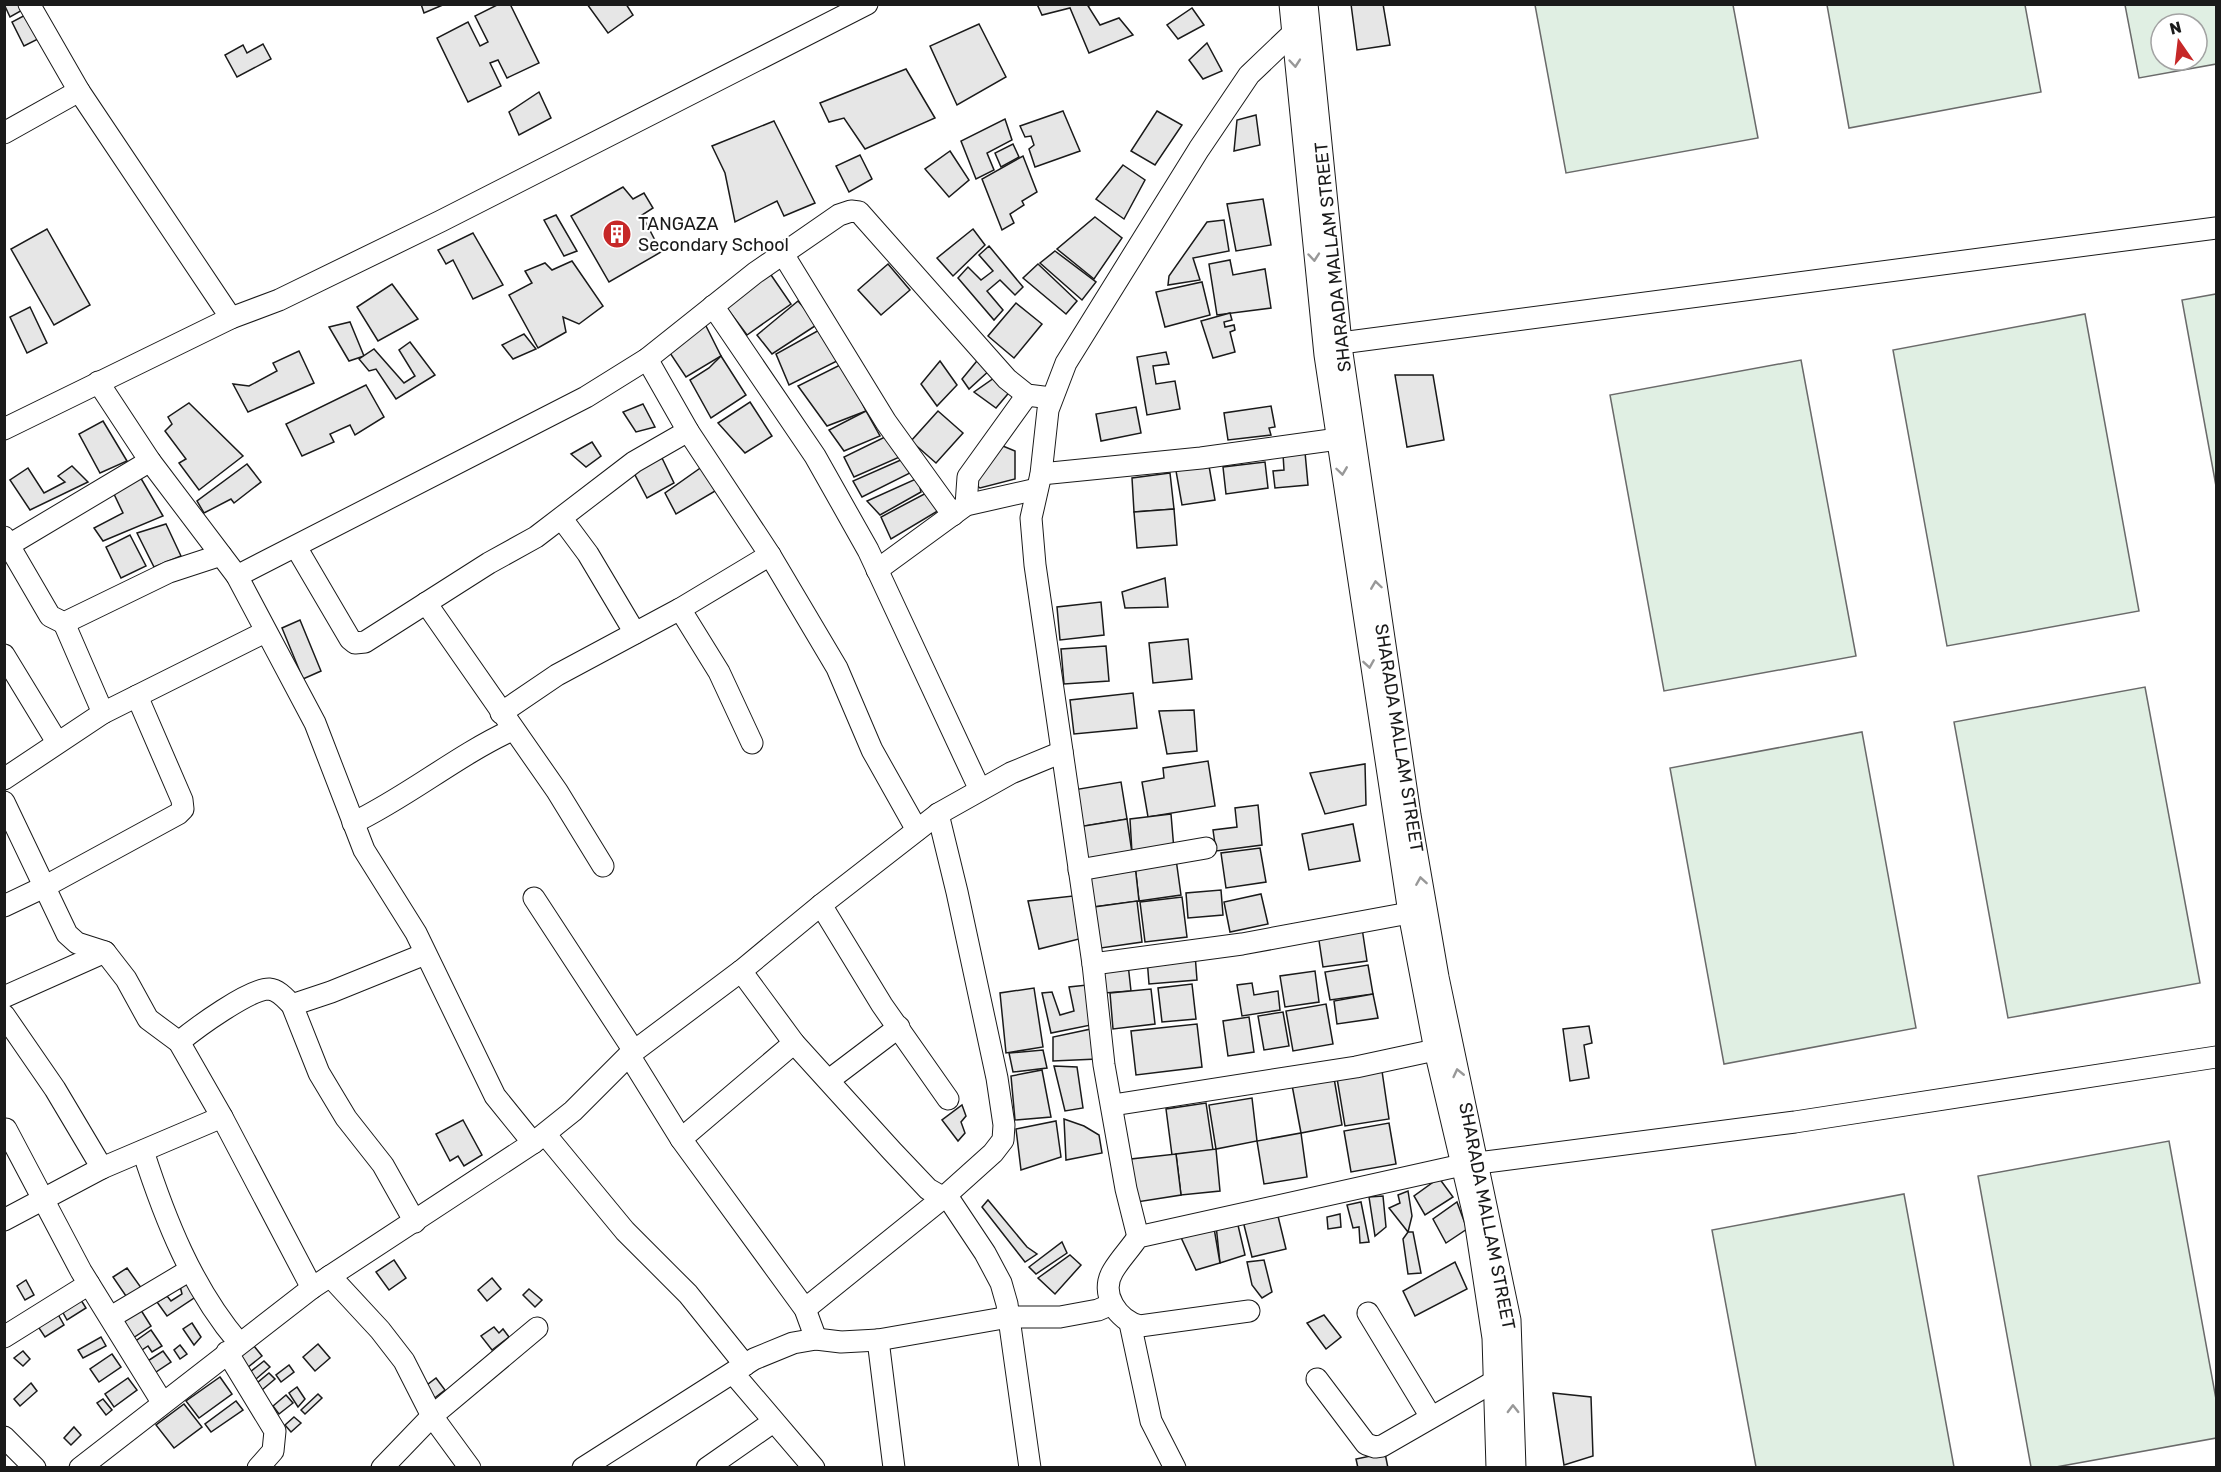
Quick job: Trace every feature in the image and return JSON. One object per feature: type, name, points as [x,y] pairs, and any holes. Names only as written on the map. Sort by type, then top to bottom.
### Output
[{"type":"street","points":[[29,4],[79,91],[231,318]]},
{"type":"street","points":[[4,429],[231,318],[279,300],[441,221],[867,4]]},
{"type":"street","name":"SHARADA MALLAM STREET","points":[[1290,4],[1301,32],[1341,343],[1422,889],[1470,1164],[1475,1220],[1493,1338],[1497,1467]]},
{"type":"street","name":"SHARADA MALLAM STREET","points":[[1307,4],[1301,32],[1318,306],[1409,913],[1436,1050],[1470,1164],[1510,1320],[1515,1467]]},
{"type":"street","points":[[1138,1237],[1126,1189],[1113,1105],[1104,1065],[1094,964],[1035,565],[1031,518],[1039,481],[1051,398],[1066,363],[1199,148],[1249,75],[1301,32]]},
{"type":"street","points":[[4,133],[79,91]]},
{"type":"street","points":[[237,576],[586,397],[647,359],[783,254],[840,215],[851,211],[859,212],[1007,379],[1027,395],[1051,398]]},
{"type":"street","points":[[1341,343],[2217,228]]},
{"type":"street","points":[[783,254],[885,422],[959,510]]},
{"type":"street","points":[[713,306],[815,456],[877,570],[980,790]]},
{"type":"street","points":[[647,359],[688,431],[770,555],[837,668],[872,750],[917,830]]},
{"type":"street","points":[[98,382],[150,461],[237,576],[315,723],[364,850],[416,933],[495,1096],[539,1138],[687,1294],[774,1422],[814,1467]]},
{"type":"street","points":[[959,510],[968,477],[1027,395]]},
{"type":"street","points":[[296,547],[355,643],[365,642],[562,519],[591,493],[634,462],[688,431]]},
{"type":"street","points":[[877,570],[959,510],[1039,481],[1338,439]]},
{"type":"street","points":[[103,713],[64,623],[50,616],[6,544],[150,461]]},
{"type":"street","points":[[562,519],[588,554],[635,633]]},
{"type":"street","points":[[64,623],[169,572],[221,555]]},
{"type":"street","points":[[353,823],[387,807],[443,768],[506,722],[557,675],[680,609],[770,555]]},
{"type":"street","points":[[426,603],[506,722],[557,791],[603,866]]},
{"type":"street","points":[[680,609],[719,672],[752,743]]},
{"type":"street","points":[[4,779],[103,713],[265,632]]},
{"type":"street","points":[[4,655],[57,742]]},
{"type":"street","points":[[4,906],[44,887],[178,814],[183,809],[182,800],[136,696]]},
{"type":"street","points":[[80,1467],[233,1347],[321,1282],[539,1138],[573,1111],[632,1053],[741,971],[938,814],[1033,763],[1062,752]]},
{"type":"street","points":[[4,802],[67,934],[77,943],[105,952],[126,979],[148,1019],[179,1042],[321,1282],[380,1330],[404,1361],[432,1416],[470,1467]]},
{"type":"street","points":[[805,1309],[944,1197],[998,1149],[1003,1140],[1004,1125],[997,1078],[938,814]]},
{"type":"street","points":[[1079,870],[1206,848]]},
{"type":"street","points":[[534,898],[632,1053],[681,1138],[805,1309],[816,1339]]},
{"type":"street","points":[[821,905],[861,974],[948,1099]]},
{"type":"street","points":[[1094,964],[1242,944],[1409,913]]},
{"type":"street","points":[[4,997],[105,952]]},
{"type":"street","points":[[292,1005],[340,989],[425,954]]},
{"type":"street","points":[[741,971],[794,1043],[928,1189],[951,1202],[985,1253],[1001,1284],[1009,1317],[1030,1467]]},
{"type":"street","points":[[179,1042],[200,1025],[260,990],[276,991],[292,1005],[319,1073],[346,1118],[383,1165],[415,1222]]},
{"type":"street","points":[[4,1016],[55,1089],[102,1168]]},
{"type":"street","points":[[829,1080],[899,1027]]},
{"type":"street","points":[[681,1138],[794,1043]]},
{"type":"street","points":[[1113,1105],[1356,1067],[1436,1050]]},
{"type":"street","points":[[1249,1311],[1140,1326],[1122,1318],[1112,1304],[1110,1277],[1138,1237],[1470,1164],[1829,1117],[2217,1057]]},
{"type":"street","points":[[4,1220],[102,1168],[222,1117]]},
{"type":"street","points":[[6,1129],[89,1284],[162,1402]]},
{"type":"street","points":[[143,1151],[190,1270],[233,1347],[275,1431],[273,1451],[258,1467]]},
{"type":"street","points":[[111,1317],[190,1270]]},
{"type":"street","points":[[4,1337],[89,1284]]},
{"type":"street","points":[[583,1467],[739,1369],[793,1343],[816,1339],[842,1342],[878,1340],[1009,1317],[1060,1317],[1098,1310],[1112,1304]]},
{"type":"street","points":[[1368,1313],[1431,1417]]},
{"type":"street","points":[[1130,1323],[1151,1421],[1175,1467]]},
{"type":"street","points":[[382,1467],[432,1416],[537,1328]]},
{"type":"street","points":[[878,1340],[894,1467]]},
{"type":"street","points":[[1317,1379],[1366,1444],[1375,1447],[1382,1446],[1495,1380]]},
{"type":"street","points":[[707,1467],[774,1422]]},
{"type":"street","points":[[4,1437],[35,1467]]},
{"type":"green space","points":[[1535,5],[1733,5],[1758,138],[1566,173]]},
{"type":"green space","points":[[1827,5],[2025,5],[2041,92],[1849,128]]},
{"type":"green space","points":[[2125,5],[2216,5],[2216,64],[2209,65],[2209,12],[2149,12],[2149,72],[2172,72],[2139,78]]},
{"type":"green space","points":[[2216,294],[2216,486],[2182,300]]},
{"type":"green space","points":[[2085,314],[2139,611],[1947,646],[1893,350]]},
{"type":"green space","points":[[1801,360],[1856,656],[1664,691],[1610,395]]},
{"type":"green space","points":[[2145,687],[2200,983],[2008,1018],[1954,722]]},
{"type":"green space","points":[[1862,732],[1916,1028],[1724,1064],[1670,768]]},
{"type":"green space","points":[[2169,1141],[2216,1399],[2216,1438],[2056,1467],[2031,1467],[1978,1176]]},
{"type":"green space","points":[[1904,1194],[1954,1467],[1756,1467],[1712,1230]]},
{"type":"building","points":[[4,4],[24,4],[26,8],[10,17]]},
{"type":"building","points":[[421,4],[445,4],[424,13]]},
{"type":"building","points":[[499,4],[510,4],[539,63],[507,78],[498,60],[490,63],[501,86],[468,102],[437,38],[468,22],[480,46],[488,42],[475,16]]},
{"type":"building","points":[[587,4],[626,4],[633,15],[608,33]]},
{"type":"building","points":[[1037,4],[1094,4],[1088,6],[1100,25],[1119,18],[1133,35],[1089,53],[1070,8],[1042,15]]},
{"type":"building","points":[[1351,4],[1383,4],[1390,45],[1357,50]]},
{"type":"building","points":[[1192,8],[1204,25],[1178,39],[1167,25]]},
{"type":"building","points":[[31,12],[44,36],[24,46],[12,22]]},
{"type":"building","points":[[979,24],[1006,77],[957,105],[930,46]]},
{"type":"building","points":[[1207,43],[1222,71],[1203,79],[1189,60]]},
{"type":"building","points":[[263,44],[271,59],[237,77],[225,55],[243,45],[247,53]]},
{"type":"building","points":[[906,69],[935,118],[865,149],[844,118],[829,122],[820,103]]},
{"type":"building","points":[[539,92],[551,118],[519,135],[509,112]]},
{"type":"building","points":[[1063,111],[1080,151],[1035,167],[1029,149],[1034,145],[1031,136],[1025,137],[1020,126]]},
{"type":"building","points":[[1157,111],[1182,125],[1155,165],[1131,151]]},
{"type":"building","points":[[1256,115],[1260,145],[1234,151],[1237,120]]},
{"type":"building","points":[[1005,119],[1012,140],[987,153],[994,170],[976,179],[961,141]]},
{"type":"building","points":[[774,121],[815,203],[784,216],[777,201],[735,222],[725,173],[712,146]]},
{"type":"building","points":[[1013,144],[1019,157],[1001,167],[995,153]]},
{"type":"building","points":[[950,151],[969,180],[949,197],[925,169]]},
{"type":"building","points":[[860,155],[872,179],[849,192],[836,166]]},
{"type":"building","points":[[1023,156],[1037,192],[1022,201],[1024,205],[1010,214],[1014,223],[1002,230],[982,179]]},
{"type":"building","points":[[1123,165],[1145,180],[1124,219],[1096,199]]},
{"type":"building","name":"TANGAZA Secondary School","points":[[623,187],[633,199],[644,193],[653,208],[642,215],[661,252],[609,282],[571,216]]},
{"type":"building","points":[[1263,199],[1271,245],[1236,251],[1227,204]]},
{"type":"building","points":[[556,215],[577,251],[564,256],[544,220]]},
{"type":"building","points":[[1095,217],[1122,238],[1094,279],[1057,249]]},
{"type":"building","points":[[1224,220],[1229,251],[1193,258],[1200,280],[1168,285],[1169,276],[1207,222]]},
{"type":"building","points":[[47,229],[90,305],[54,325],[11,249]]},
{"type":"building","points":[[973,229],[985,245],[953,276],[937,258]]},
{"type":"building","points":[[473,233],[503,285],[473,299],[453,260],[446,264],[438,250]]},
{"type":"building","points":[[989,246],[1023,287],[1015,295],[1000,280],[987,291],[1003,310],[994,320],[958,278],[968,267],[981,280],[993,271],[979,255]]},
{"type":"building","points":[[1055,251],[1096,282],[1082,300],[1040,263]]},
{"type":"building","points":[[1230,260],[1233,275],[1265,269],[1271,308],[1217,315],[1209,264]]},
{"type":"building","points":[[572,261],[603,306],[579,324],[563,317],[566,332],[538,348],[509,295],[532,283],[525,271],[545,263],[552,270]]},
{"type":"building","points":[[888,264],[910,290],[881,315],[858,290]]},
{"type":"building","points":[[1038,264],[1077,301],[1066,314],[1023,278]]},
{"type":"building","points":[[769,272],[791,304],[747,335],[724,304]]},
{"type":"building","points":[[1202,282],[1210,315],[1165,327],[1156,292]]},
{"type":"building","points":[[392,284],[418,319],[378,341],[357,307]]},
{"type":"building","points":[[798,301],[818,324],[772,354],[757,335]]},
{"type":"building","points":[[1016,303],[1042,324],[1014,358],[988,336]]},
{"type":"building","points":[[30,307],[47,343],[27,353],[10,317]]},
{"type":"building","points":[[1230,313],[1232,320],[1224,322],[1225,327],[1234,325],[1235,330],[1230,332],[1235,352],[1213,358],[1201,321]]},
{"type":"building","points":[[350,322],[364,356],[349,361],[329,327]]},
{"type":"building","points":[[704,322],[721,356],[686,377],[668,350]]},
{"type":"building","points":[[821,329],[841,359],[789,385],[776,354]]},
{"type":"building","points":[[524,334],[536,349],[513,359],[502,345]]},
{"type":"building","points":[[410,342],[435,375],[396,399],[376,369],[369,371],[359,359],[374,349],[404,383],[415,376],[399,350]]},
{"type":"building","points":[[299,351],[314,383],[248,412],[233,384],[249,386],[277,371],[273,363]]},
{"type":"building","points":[[1166,352],[1169,364],[1153,366],[1156,384],[1175,381],[1180,409],[1147,415],[1137,357]]},
{"type":"building","points":[[721,356],[746,395],[711,418],[690,380],[709,368]]},
{"type":"building","points":[[981,356],[991,369],[969,389],[962,379]]},
{"type":"building","points":[[940,361],[957,385],[937,406],[921,384]]},
{"type":"building","points":[[842,364],[866,411],[827,426],[798,386]]},
{"type":"building","points":[[1395,375],[1433,375],[1444,440],[1407,447]]},
{"type":"building","points":[[997,376],[1012,389],[996,408],[974,392]]},
{"type":"building","points":[[366,385],[384,417],[355,435],[350,425],[330,434],[334,442],[302,456],[286,424]]},
{"type":"building","points":[[750,402],[772,436],[745,453],[718,423]]},
{"type":"building","points":[[189,403],[243,456],[199,490],[179,463],[186,459],[165,431],[172,424],[168,417]]},
{"type":"building","points":[[643,404],[655,427],[636,432],[623,412]]},
{"type":"building","points":[[1271,406],[1275,427],[1269,428],[1271,435],[1228,440],[1224,413]]},
{"type":"building","points":[[1136,407],[1141,433],[1101,441],[1096,414]]},
{"type":"building","points":[[866,411],[880,436],[844,451],[829,430]]},
{"type":"building","points":[[938,411],[963,433],[936,463],[911,441]]},
{"type":"building","points":[[103,421],[127,461],[100,473],[79,434]]},
{"type":"building","points":[[889,435],[902,456],[854,477],[844,457]]},
{"type":"building","points":[[592,442],[601,456],[586,467],[571,454]]},
{"type":"building","points":[[998,444],[1015,451],[1015,479],[980,488],[971,481]]},
{"type":"building","points":[[1305,452],[1308,485],[1275,488],[1273,471],[1284,470],[1283,454]]},
{"type":"building","points":[[662,458],[674,483],[647,498],[633,471]]},
{"type":"building","points":[[903,459],[910,473],[862,497],[853,481]]},
{"type":"building","points":[[1265,462],[1268,488],[1226,494],[1223,467]]},
{"type":"building","points":[[247,464],[261,482],[234,503],[231,499],[204,513],[197,501]]},
{"type":"building","points":[[706,464],[722,487],[676,514],[665,493]]},
{"type":"building","points":[[72,466],[88,482],[30,510],[10,480],[28,468],[44,493],[65,482],[58,476]]},
{"type":"building","points":[[1209,466],[1215,500],[1182,505],[1176,471]]},
{"type":"building","points":[[1170,473],[1174,509],[1134,512],[1132,478]]},
{"type":"building","points":[[139,475],[163,516],[103,541],[94,528],[123,513],[113,492]]},
{"type":"building","points":[[918,478],[921,492],[880,515],[867,501]]},
{"type":"building","points":[[930,491],[941,509],[891,539],[881,517]]},
{"type":"building","points":[[1174,509],[1177,545],[1137,548],[1134,512]]},
{"type":"building","points":[[166,524],[181,556],[154,567],[137,533]]},
{"type":"building","points":[[130,535],[146,566],[121,578],[106,547]]},
{"type":"building","points":[[1165,578],[1168,607],[1125,608],[1122,592]]},
{"type":"building","points":[[1101,602],[1104,635],[1060,640],[1057,607]]},
{"type":"building","points":[[300,620],[321,671],[303,679],[282,628]]},
{"type":"building","points":[[1188,639],[1192,679],[1153,683],[1149,643]]},
{"type":"building","points":[[1106,646],[1109,681],[1064,684],[1061,649]]},
{"type":"building","points":[[1133,693],[1137,728],[1074,734],[1070,700]]},
{"type":"building","points":[[1194,710],[1197,751],[1167,754],[1159,711]]},
{"type":"building","points":[[1208,761],[1215,806],[1148,817],[1142,782],[1164,778],[1163,768]]},
{"type":"building","points":[[1365,764],[1366,805],[1325,814],[1310,773]]},
{"type":"building","points":[[1121,782],[1127,819],[1078,827],[1073,790]]},
{"type":"building","points":[[1258,805],[1262,845],[1216,851],[1213,830],[1237,827],[1235,808]]},
{"type":"building","points":[[1171,814],[1174,850],[1132,853],[1130,819]]},
{"type":"building","points":[[1127,819],[1132,853],[1084,861],[1078,827]]},
{"type":"building","points":[[1353,824],[1360,861],[1309,870],[1302,834]]},
{"type":"building","points":[[1260,848],[1266,882],[1226,888],[1221,853]]},
{"type":"building","points":[[1176,859],[1181,895],[1139,901],[1135,865]]},
{"type":"building","points":[[1135,865],[1139,901],[1094,907],[1089,872]]},
{"type":"building","points":[[1221,890],[1223,915],[1188,918],[1186,893]]},
{"type":"building","points":[[1261,894],[1268,924],[1230,932],[1224,902]]},
{"type":"building","points":[[1073,896],[1079,939],[1039,949],[1028,901]]},
{"type":"building","points":[[1182,897],[1187,937],[1145,942],[1140,902]]},
{"type":"building","points":[[1137,901],[1142,942],[1101,948],[1094,907]]},
{"type":"building","points":[[1362,928],[1367,961],[1323,967],[1318,934]]},
{"type":"building","points":[[1195,954],[1197,980],[1149,984],[1147,958]]},
{"type":"building","points":[[1128,964],[1131,991],[1104,993],[1102,966]]},
{"type":"building","points":[[1368,965],[1373,994],[1330,1000],[1325,972]]},
{"type":"building","points":[[1315,971],[1319,1002],[1285,1007],[1280,976]]},
{"type":"building","points":[[1252,983],[1254,995],[1278,991],[1280,1010],[1242,1016],[1237,985]]},
{"type":"building","points":[[1192,984],[1196,1019],[1162,1022],[1158,988]]},
{"type":"building","points":[[1087,985],[1091,1025],[1051,1033],[1042,993],[1052,992],[1060,1015],[1074,1011],[1069,987]]},
{"type":"building","points":[[1034,988],[1043,1047],[1006,1053],[1000,993]]},
{"type":"building","points":[[1151,989],[1155,1024],[1113,1029],[1110,993]]},
{"type":"building","points":[[1373,994],[1378,1018],[1337,1024],[1334,1001]]},
{"type":"building","points":[[1326,1004],[1333,1044],[1293,1051],[1286,1011]]},
{"type":"building","points":[[1283,1012],[1289,1046],[1264,1050],[1258,1016]]},
{"type":"building","points":[[1249,1017],[1254,1052],[1228,1056],[1223,1021]]},
{"type":"building","points":[[1197,1024],[1202,1067],[1136,1075],[1131,1031]]},
{"type":"building","points":[[1589,1026],[1592,1043],[1584,1045],[1589,1078],[1570,1081],[1563,1029]]},
{"type":"building","points":[[1091,1029],[1097,1059],[1053,1061],[1053,1037]]},
{"type":"building","points":[[1043,1050],[1047,1068],[1013,1072],[1009,1053]]},
{"type":"building","points":[[1054,1066],[1077,1067],[1083,1108],[1065,1111]]},
{"type":"building","points":[[1042,1070],[1051,1117],[1015,1120],[1011,1076]]},
{"type":"building","points":[[1382,1071],[1389,1119],[1345,1126],[1337,1078]]},
{"type":"building","points":[[1334,1078],[1342,1125],[1301,1133],[1292,1085]]},
{"type":"building","points":[[1252,1098],[1257,1141],[1216,1149],[1209,1105]]},
{"type":"building","points":[[1206,1103],[1213,1150],[1172,1155],[1166,1109]]},
{"type":"building","points":[[962,1105],[966,1116],[961,1122],[965,1133],[958,1141],[942,1120]]},
{"type":"building","points":[[1064,1119],[1084,1126],[1099,1135],[1102,1153],[1066,1160]]},
{"type":"building","points":[[463,1120],[482,1155],[464,1166],[458,1156],[450,1161],[436,1134]]},
{"type":"building","points":[[1056,1121],[1061,1157],[1021,1170],[1016,1129]]},
{"type":"building","points":[[1389,1123],[1396,1164],[1351,1172],[1344,1131]]},
{"type":"building","points":[[1301,1133],[1307,1177],[1264,1184],[1257,1141]]},
{"type":"building","points":[[1216,1149],[1220,1191],[1181,1195],[1176,1154]]},
{"type":"building","points":[[1176,1154],[1181,1195],[1137,1202],[1131,1159]]},
{"type":"building","points":[[1439,1178],[1453,1197],[1425,1215],[1414,1196]]},
{"type":"building","points":[[1408,1191],[1412,1216],[1408,1232],[1389,1208],[1400,1203],[1398,1195]]},
{"type":"building","points":[[1383,1196],[1386,1227],[1375,1236],[1369,1197]]},
{"type":"building","points":[[988,1200],[1027,1247],[1037,1254],[1025,1262],[982,1207]]},
{"type":"building","points":[[1361,1202],[1369,1242],[1360,1243],[1359,1227],[1353,1228],[1347,1205]]},
{"type":"building","points":[[1457,1202],[1467,1229],[1446,1243],[1433,1219]]},
{"type":"building","points":[[1277,1212],[1286,1249],[1252,1257],[1243,1221]]},
{"type":"building","points":[[1340,1214],[1341,1227],[1328,1229],[1327,1217]]},
{"type":"building","points":[[1237,1221],[1245,1255],[1220,1263],[1216,1225]]},
{"type":"building","points":[[1214,1228],[1220,1263],[1196,1270],[1179,1233]]},
{"type":"building","points":[[1408,1232],[1413,1232],[1421,1273],[1408,1274],[1403,1239]]},
{"type":"building","points":[[1062,1242],[1067,1253],[1036,1274],[1029,1267]]},
{"type":"building","points":[[1070,1255],[1081,1265],[1055,1294],[1038,1278]]},
{"type":"building","points":[[394,1260],[406,1278],[389,1290],[376,1272]]},
{"type":"building","points":[[1264,1260],[1272,1292],[1262,1298],[1252,1285],[1247,1262]]},
{"type":"building","points":[[1455,1262],[1467,1289],[1415,1316],[1403,1291]]},
{"type":"building","points":[[127,1268],[142,1289],[128,1299],[113,1277]]},
{"type":"building","points":[[185,1278],[197,1296],[167,1316],[157,1302],[167,1296],[171,1301],[182,1294],[179,1282]]},
{"type":"building","points":[[492,1278],[501,1289],[487,1301],[478,1290]]},
{"type":"building","points":[[26,1280],[34,1295],[25,1300],[17,1286]]},
{"type":"building","points":[[529,1289],[542,1300],[535,1307],[523,1295]]},
{"type":"building","points":[[79,1297],[86,1308],[67,1320],[61,1309]]},
{"type":"building","points":[[139,1307],[151,1326],[130,1340],[118,1320]]},
{"type":"building","points":[[55,1309],[64,1325],[45,1337],[35,1322]]},
{"type":"building","points":[[1324,1315],[1341,1337],[1326,1349],[1307,1323]]},
{"type":"building","points":[[192,1323],[201,1337],[194,1345],[183,1329]]},
{"type":"building","points":[[494,1327],[499,1333],[503,1329],[509,1337],[492,1350],[481,1336]]},
{"type":"building","points":[[151,1330],[162,1346],[152,1352],[148,1346],[136,1354],[130,1345]]},
{"type":"building","points":[[101,1337],[106,1346],[83,1358],[78,1350]]},
{"type":"building","points":[[318,1344],[330,1358],[315,1371],[303,1357]]},
{"type":"building","points":[[180,1345],[187,1354],[180,1359],[174,1350]]},
{"type":"building","points":[[254,1346],[262,1356],[247,1368],[239,1357]]},
{"type":"building","points":[[23,1351],[30,1359],[23,1366],[14,1358]]},
{"type":"building","points":[[163,1351],[171,1362],[150,1376],[143,1364]]},
{"type":"building","points":[[112,1354],[121,1367],[99,1382],[90,1369]]},
{"type":"building","points":[[264,1361],[270,1367],[256,1379],[250,1372]]},
{"type":"building","points":[[289,1365],[294,1372],[281,1382],[276,1375]]},
{"type":"building","points":[[269,1373],[275,1379],[262,1390],[257,1383]]},
{"type":"building","points":[[220,1377],[232,1394],[199,1418],[186,1401]]},
{"type":"building","points":[[128,1378],[137,1390],[114,1407],[105,1394]]},
{"type":"building","points":[[436,1378],[445,1390],[432,1400],[423,1388]]},
{"type":"building","points":[[31,1383],[37,1391],[20,1406],[14,1399]]},
{"type":"building","points":[[297,1387],[305,1399],[298,1407],[289,1393]]},
{"type":"building","points":[[1553,1393],[1591,1397],[1593,1456],[1564,1465]]},
{"type":"building","points":[[318,1394],[322,1398],[305,1414],[301,1410]]},
{"type":"building","points":[[286,1395],[293,1403],[279,1414],[273,1406]]},
{"type":"building","points":[[103,1399],[112,1410],[106,1415],[97,1403]]},
{"type":"building","points":[[236,1401],[243,1410],[211,1432],[205,1424]]},
{"type":"building","points":[[184,1404],[202,1427],[174,1448],[156,1425]]},
{"type":"building","points":[[294,1417],[301,1423],[291,1432],[285,1425]]},
{"type":"building","points":[[74,1427],[81,1435],[71,1445],[64,1438]]},
{"type":"building","points":[[1385,1453],[1388,1468],[1358,1468],[1356,1459]]},
{"type":"place","name":"TANGAZA Secondary School","points":[[617,234]]}]
